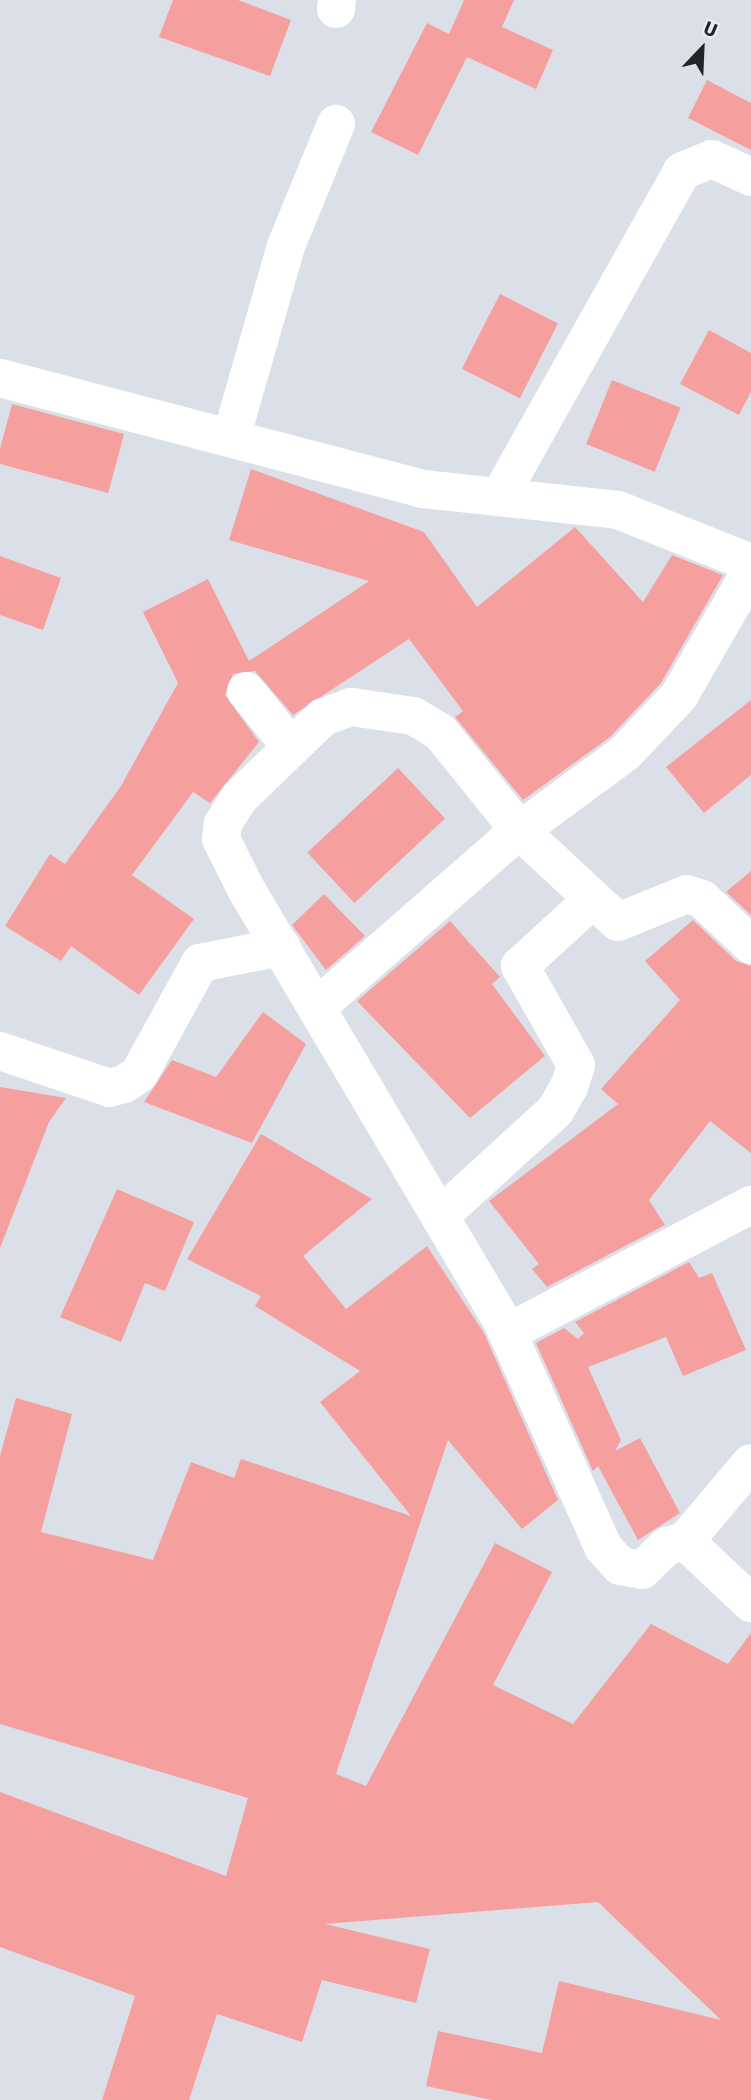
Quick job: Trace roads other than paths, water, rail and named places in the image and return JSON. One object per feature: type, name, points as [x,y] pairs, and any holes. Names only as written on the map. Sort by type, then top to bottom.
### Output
[{"type":"street","points":[[231,438],[286,246],[336,124]]},
{"type":"street","points":[[501,494],[682,171],[712,159],[751,177]]},
{"type":"street","points":[[0,377],[423,489],[501,494],[618,510],[751,563]]},
{"type":"street","points":[[317,1007],[520,831],[625,753],[679,696],[751,571]]},
{"type":"street","points":[[246,691],[292,747]]},
{"type":"street","points":[[751,945],[702,899],[687,894],[618,922],[520,831],[440,732],[413,716],[351,707],[323,717],[239,799],[221,839],[281,947],[441,1215],[507,1333],[603,1548],[620,1566],[642,1570],[667,1546],[685,1541],[751,1463]]},
{"type":"street","points":[[441,1215],[555,1111],[569,1087],[576,1065],[520,966],[593,899]]},
{"type":"street","points":[[0,1051],[109,1088],[124,1084],[139,1074],[200,963],[281,947]]},
{"type":"street","points":[[507,1333],[751,1205]]},
{"type":"street","points":[[685,1541],[751,1603]]}]
